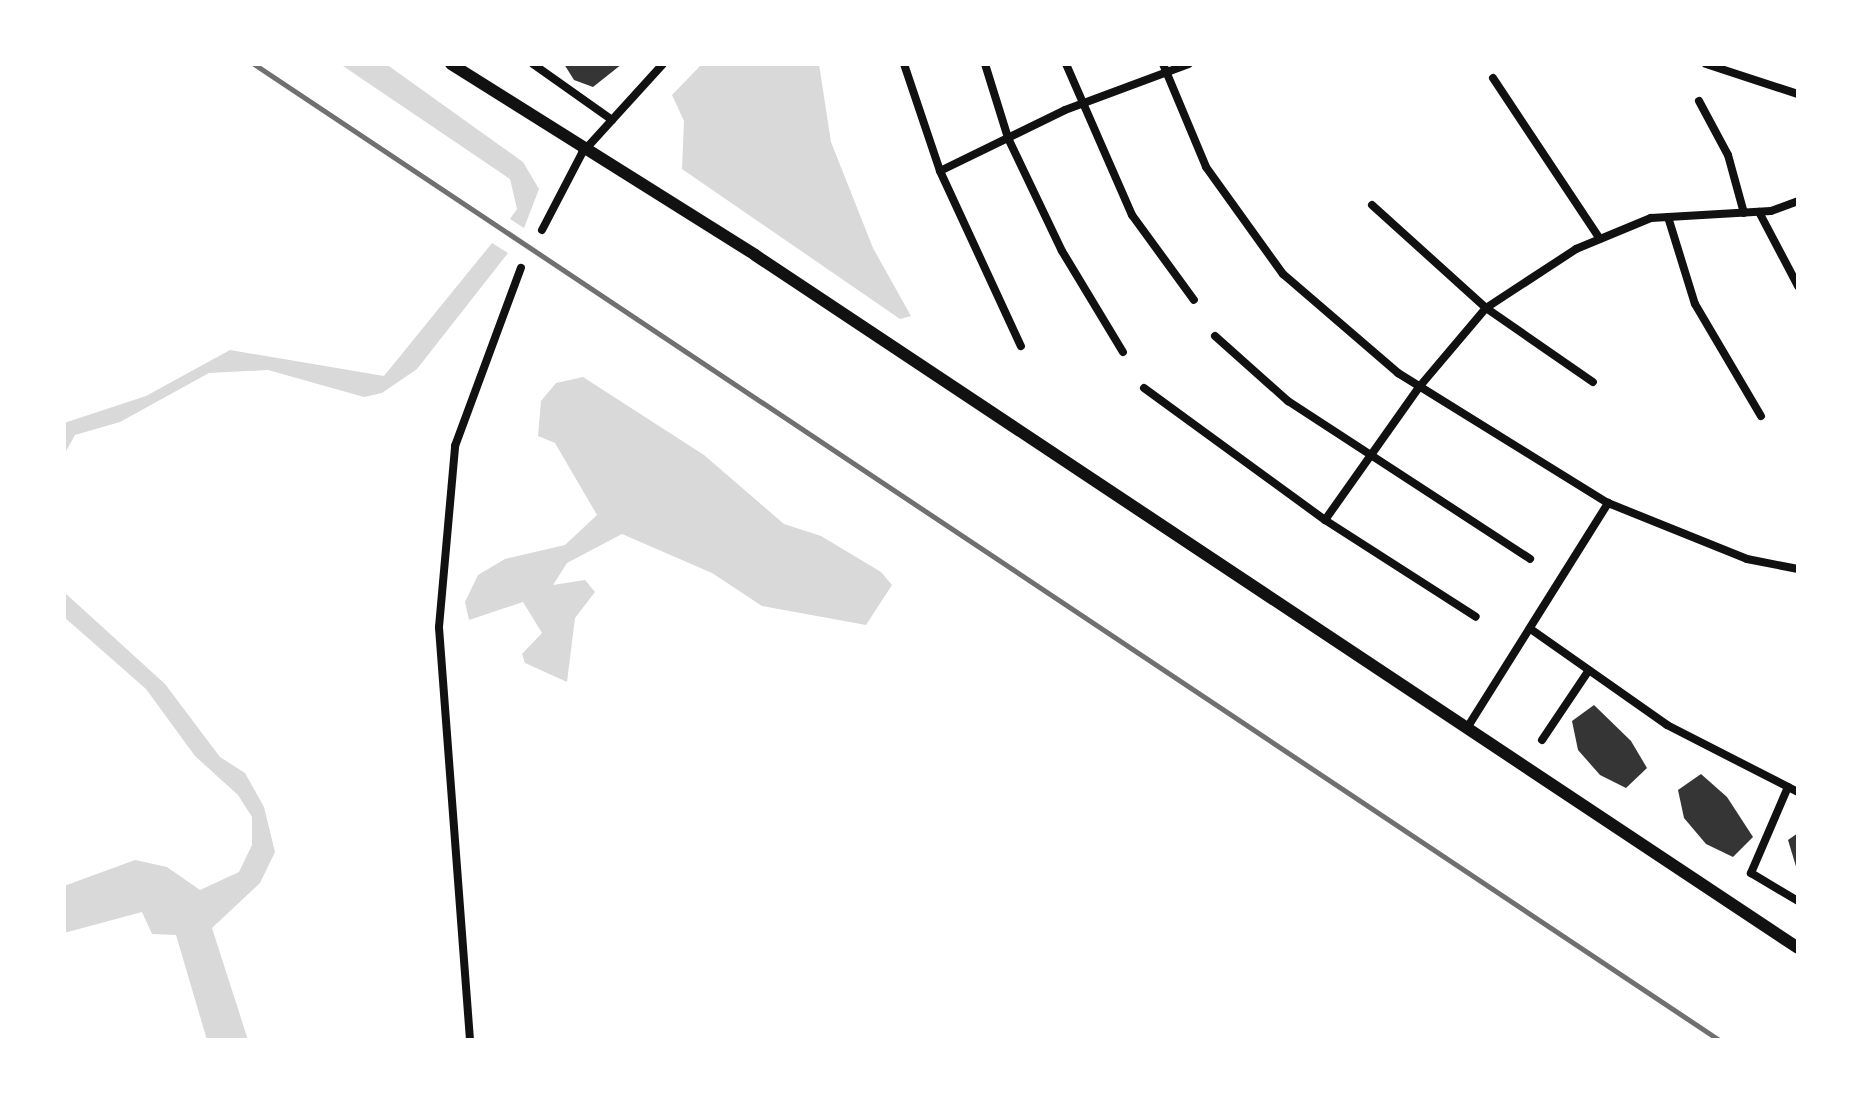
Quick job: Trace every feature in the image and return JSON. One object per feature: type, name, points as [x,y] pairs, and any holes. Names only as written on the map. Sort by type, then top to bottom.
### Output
[{"type":"main road","points":[[451,64],[582,153],[755,255],[1798,948]]},
{"type":"street","points":[[533,64],[612,120]]},
{"type":"street","points":[[542,230],[582,153],[663,64]]},
{"type":"street","points":[[904,64],[940,171],[1021,346]]},
{"type":"street","points":[[985,64],[1008,138],[1062,251],[1123,352]]},
{"type":"street","points":[[1066,64],[1078,105],[1132,215],[1194,300]]},
{"type":"street","points":[[940,171],[1164,68],[1189,64]]},
{"type":"street","points":[[1706,64],[1798,94]]},
{"type":"street","points":[[1164,68],[1206,167],[1283,274],[1420,386],[1608,503],[1747,559],[1798,569]]},
{"type":"street","points":[[1493,78],[1600,239]]},
{"type":"street","points":[[1699,101],[1728,155],[1744,213]]},
{"type":"street","points":[[1325,520],[1420,386],[1486,308],[1600,239],[1668,217],[1759,212],[1798,201]]},
{"type":"street","points":[[1372,205],[1486,308],[1593,382]]},
{"type":"street","points":[[1759,212],[1798,286]]},
{"type":"street","points":[[1668,217],[1695,304],[1761,416]]},
{"type":"street","points":[[470,1040],[439,627],[455,446],[521,268]]},
{"type":"street","points":[[1215,336],[1288,401],[1530,559]]},
{"type":"street","points":[[1144,388],[1325,520],[1476,617]]},
{"type":"street","points":[[1467,728],[1532,630],[1608,503]]},
{"type":"street","points":[[1532,630],[1667,725],[1798,792]]},
{"type":"street","points":[[1542,740],[1589,670]]},
{"type":"street","points":[[1788,787],[1751,873],[1798,901]]},
{"type":"shaded area","points":[[340,64],[386,64],[523,162],[539,189],[524,228],[510,219],[517,209],[510,179]]},
{"type":"shaded area","points":[[702,64],[819,64],[831,142],[873,248],[911,316],[900,319],[682,169],[684,121],[672,95]]},
{"type":"shaded area","points":[[492,243],[508,253],[417,369],[382,393],[364,397],[268,370],[209,373],[120,422],[75,435],[64,455],[64,423],[146,396],[230,350],[384,376]]},
{"type":"shaded area","points":[[583,377],[704,455],[784,524],[821,536],[881,572],[892,585],[866,625],[762,606],[712,573],[622,534],[567,563],[553,585],[585,580],[595,592],[575,618],[567,682],[525,663],[522,654],[542,633],[523,602],[469,620],[465,602],[478,575],[505,559],[565,545],[597,515],[555,443],[538,436],[541,401],[556,383]]},
{"type":"shaded area","points":[[64,592],[165,684],[220,757],[245,773],[264,807],[275,852],[260,883],[212,928],[248,1040],[207,1040],[176,935],[152,934],[142,912],[64,933],[64,886],[135,860],[167,867],[200,890],[239,872],[252,845],[252,817],[238,795],[195,756],[146,689],[64,617]]},
{"type":"building","points":[[564,64],[622,64],[593,87],[574,80]]},
{"type":"building","points":[[1594,705],[1631,741],[1647,768],[1626,788],[1600,775],[1578,750],[1572,721]]},
{"type":"building","points":[[1701,774],[1727,797],[1753,837],[1733,857],[1706,844],[1684,818],[1678,790]]},
{"type":"building","points":[[1798,833],[1798,873],[1788,840]]},
{"type":"railway","points":[[254,64],[1719,1040]]}]
